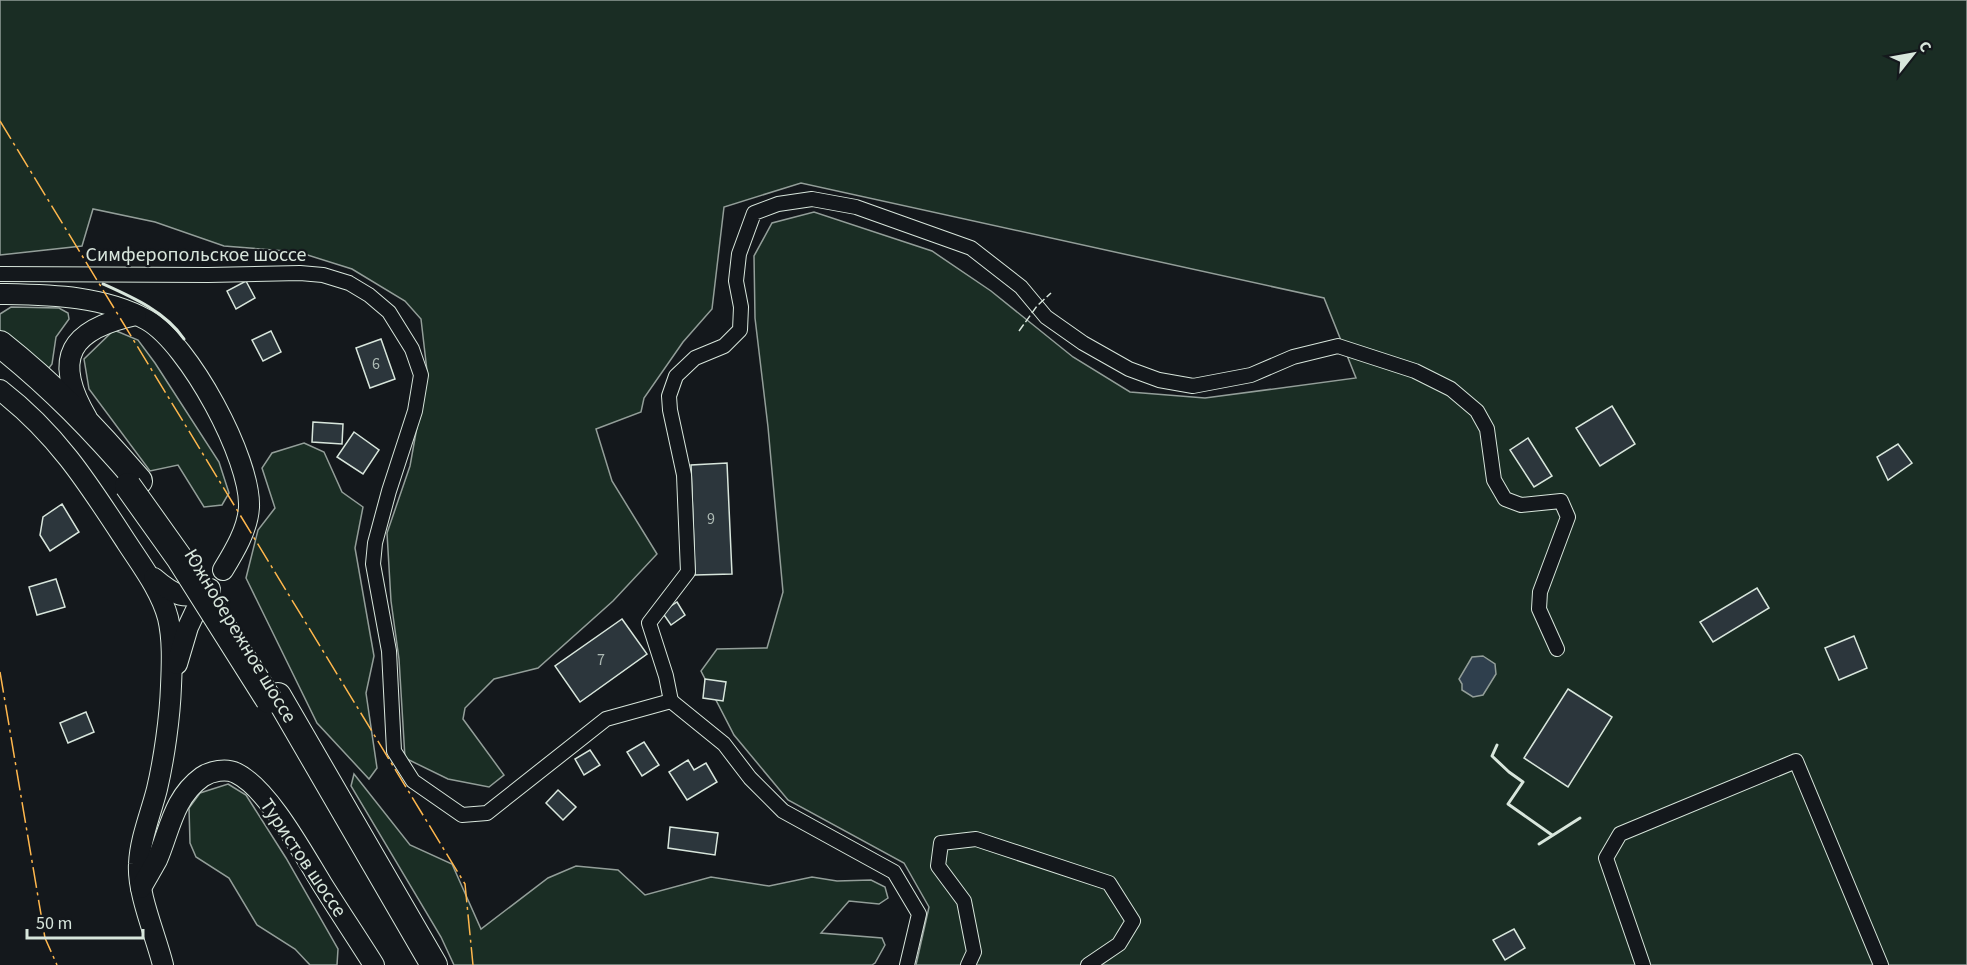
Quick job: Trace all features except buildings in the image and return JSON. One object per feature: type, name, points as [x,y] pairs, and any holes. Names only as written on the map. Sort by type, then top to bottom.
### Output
[{"type":"highway","name":"Южнобережное шоссе","points":[[0,344],[62,396],[94,429],[187,548],[434,965]]},
{"type":"highway","name":"Южнобережное шоссе","points":[[0,357],[55,400],[134,483]]},
{"type":"highway","name":"Южнобережное шоссе","points":[[274,698],[421,965]]},
{"type":"main road","points":[[0,294],[53,296],[104,303],[136,315],[158,327],[174,342],[194,369],[222,421],[245,475],[249,509],[240,537],[223,570]]},
{"type":"main road","points":[[94,429],[80,404],[71,381],[70,354],[76,343],[102,324],[136,315]]},
{"type":"main road","points":[[0,390],[49,434],[69,458],[137,558],[161,599],[168,617],[171,634],[171,687],[157,788],[138,865],[141,888],[163,965]]},
{"type":"main road","points":[[137,558],[150,574],[175,594],[196,596],[210,589]]},
{"type":"main road","points":[[171,687],[188,627],[196,610]]},
{"type":"main road","name":"Туристов шоссе","points":[[141,888],[157,859],[182,797],[203,776],[215,771],[236,773],[250,783],[286,828],[374,965]]},
{"type":"street","points":[[908,965],[918,914],[894,872],[783,811],[750,778],[724,744],[671,700],[649,623],[688,572],[684,475],[669,396],[676,376],[695,358],[724,346],[740,330],[741,307],[736,281],[739,254],[754,213],[778,204],[812,199],[856,207],[971,248],[1021,286],[1046,317],[1083,343],[1129,369],[1159,380],[1193,386],[1251,375],[1293,357],[1338,346],[1415,371],[1451,389],[1477,411],[1487,429],[1494,480],[1505,499],[1521,505],[1561,501],[1568,517],[1540,592],[1539,609],[1557,649]]},
{"type":"street","name":"Симферопольское шоссе","points":[[0,274],[323,274],[349,282],[389,312],[412,348],[421,375],[415,411],[375,543],[373,564],[389,651],[394,751],[413,781],[455,810],[462,814],[487,813],[606,719],[671,700]]},
{"type":"street","points":[[1643,965],[1606,858],[1620,834],[1796,761],[1881,965]]},
{"type":"street","points":[[969,965],[974,952],[964,901],[938,866],[941,843],[976,839],[1109,883],[1132,921],[1119,944],[1088,965]]},
{"type":"green space","points":[[0,0],[1967,0],[1967,965],[916,965],[929,907],[904,863],[788,800],[734,735],[701,671],[717,649],[767,648],[783,592],[768,427],[755,318],[754,256],[772,223],[814,212],[932,251],[991,291],[1073,357],[1130,392],[1205,398],[1356,378],[1324,298],[801,183],[724,207],[712,309],[683,342],[644,398],[641,412],[596,429],[612,481],[657,554],[613,601],[538,668],[494,679],[465,708],[463,719],[504,775],[489,787],[448,779],[405,758],[399,659],[391,601],[387,533],[410,466],[427,371],[421,319],[405,301],[352,269],[298,252],[224,246],[155,222],[93,209],[82,246],[0,255]]},
{"type":"green space","points":[[11,307],[59,308],[68,313],[69,319],[56,337],[52,364],[49,368],[0,332],[0,314]]},
{"type":"green space","points":[[114,330],[138,340],[219,462],[229,493],[222,505],[204,507],[178,465],[150,471],[89,389],[84,359]]},
{"type":"green space","points":[[304,443],[324,452],[342,492],[363,507],[355,548],[374,656],[366,693],[377,768],[369,779],[317,723],[246,578],[258,530],[275,508],[262,468],[272,453]]},
{"type":"green space","points":[[354,774],[410,845],[452,864],[481,929],[548,878],[576,866],[618,870],[645,895],[711,877],[769,886],[812,877],[837,881],[871,880],[885,887],[888,898],[879,904],[849,901],[821,933],[882,938],[885,945],[872,965],[454,965],[441,937],[351,786]]},
{"type":"green space","points":[[228,784],[246,795],[286,858],[338,949],[337,965],[310,965],[295,949],[257,925],[229,878],[196,857],[190,843],[189,808],[200,793]]},
{"type":"water","points":[[1483,656],[1495,664],[1496,674],[1483,695],[1473,697],[1462,690],[1459,679],[1472,657]]},
{"type":"fence","points":[[1019,331],[1037,306],[1051,293]]},
{"type":"wall","points":[[103,284],[158,313],[177,329],[184,339]]},
{"type":"wall","points":[[1497,745],[1492,756],[1523,782],[1508,804],[1552,835]]},
{"type":"wall","points":[[1539,844],[1580,818]]},
{"type":"power","points":[[0,121],[465,884],[473,965]]},
{"type":"power","points":[[0,672],[45,938],[57,965]]}]
